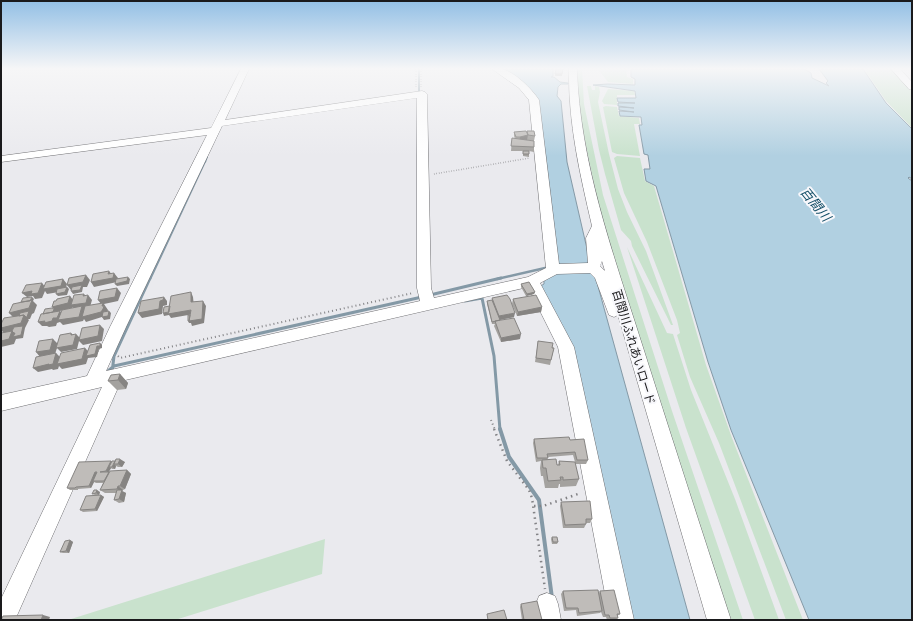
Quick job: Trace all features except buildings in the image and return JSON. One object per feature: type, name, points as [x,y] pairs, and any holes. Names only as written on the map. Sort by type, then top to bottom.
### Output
[{"type":"street","points":[[3,620],[104,377],[118,327],[220,125],[232,98]]},
{"type":"street","points":[[1,159],[393,98]]},
{"type":"street","points":[[419,98],[423,176],[424,296]]},
{"type":"street","points":[[533,98],[555,269]]},
{"type":"street","name":"百間川ふれあいロード","points":[[574,98],[578,132],[598,226],[629,332],[719,620]]},
{"type":"street","points":[[592,267],[595,262],[592,233],[598,226]]},
{"type":"street","points":[[1,403],[104,377],[126,373],[424,296],[532,281],[555,269],[592,267],[601,276],[617,319],[629,332]]},
{"type":"street","points":[[532,281],[566,347],[622,620]]},
{"type":"path","points":[[423,176],[531,158],[540,158]]},
{"type":"path","points":[[121,350],[118,357],[120,358],[414,293],[424,296]]},
{"type":"path","points":[[491,420],[507,461],[529,490],[535,506],[548,612]]},
{"type":"path","points":[[535,506],[543,506],[595,489]]},
{"type":"green space","points":[[579,98],[584,98],[603,195],[672,411],[743,620],[728,620],[630,315],[598,203],[580,117]]},
{"type":"green space","points":[[589,98],[599,98],[598,102],[618,189],[627,212],[646,251],[673,325],[671,325],[632,246],[631,241],[621,230],[599,150]]},
{"type":"green space","points":[[604,98],[617,98],[617,105],[604,104],[602,101]]},
{"type":"green space","points":[[884,98],[912,98],[912,128]]},
{"type":"green space","points":[[603,107],[617,107],[619,116],[639,118],[640,124],[634,124],[640,156],[617,154],[612,152]]},
{"type":"green space","points":[[617,156],[640,158],[645,181],[654,186],[706,365],[732,438],[803,620],[786,620],[719,443],[690,377],[677,335],[680,333],[677,320],[647,242],[624,193],[614,158]]},
{"type":"green space","points":[[627,247],[667,333],[673,334],[691,390],[735,499],[779,620],[755,620],[686,428]]},
{"type":"green space","points":[[325,539],[322,574],[175,620],[68,620]]},
{"type":"water","points":[[536,98],[559,98],[561,101],[567,162],[590,262],[596,279],[690,620],[626,620],[570,347],[539,287],[544,284],[544,279],[558,273]]},
{"type":"water","name":"百間川","points":[[617,98],[883,98],[912,129],[912,179],[909,177],[908,178],[912,181],[912,620],[809,620],[731,430],[708,362],[656,186],[646,181],[644,169],[650,169],[648,155],[644,154],[639,125],[642,125],[641,117],[620,116],[619,111],[634,112],[619,110],[619,107],[634,108],[618,106],[618,103],[635,103],[618,102]]},
{"type":"waterway","points":[[205,162],[207,157]]},
{"type":"waterway","points":[[150,279],[205,161]]},
{"type":"waterway","points":[[497,279],[545,268]]},
{"type":"waterway","points":[[113,367],[114,356],[150,278]]},
{"type":"waterway","points":[[430,295],[501,278]]},
{"type":"waterway","points":[[113,367],[422,297]]},
{"type":"waterway","points":[[465,301],[482,298],[494,356],[500,430]]},
{"type":"waterway","points":[[108,371],[113,367]]},
{"type":"waterway","points":[[112,373],[113,367]]},
{"type":"waterway","points":[[500,429],[509,457],[539,500],[552,598]]}]
